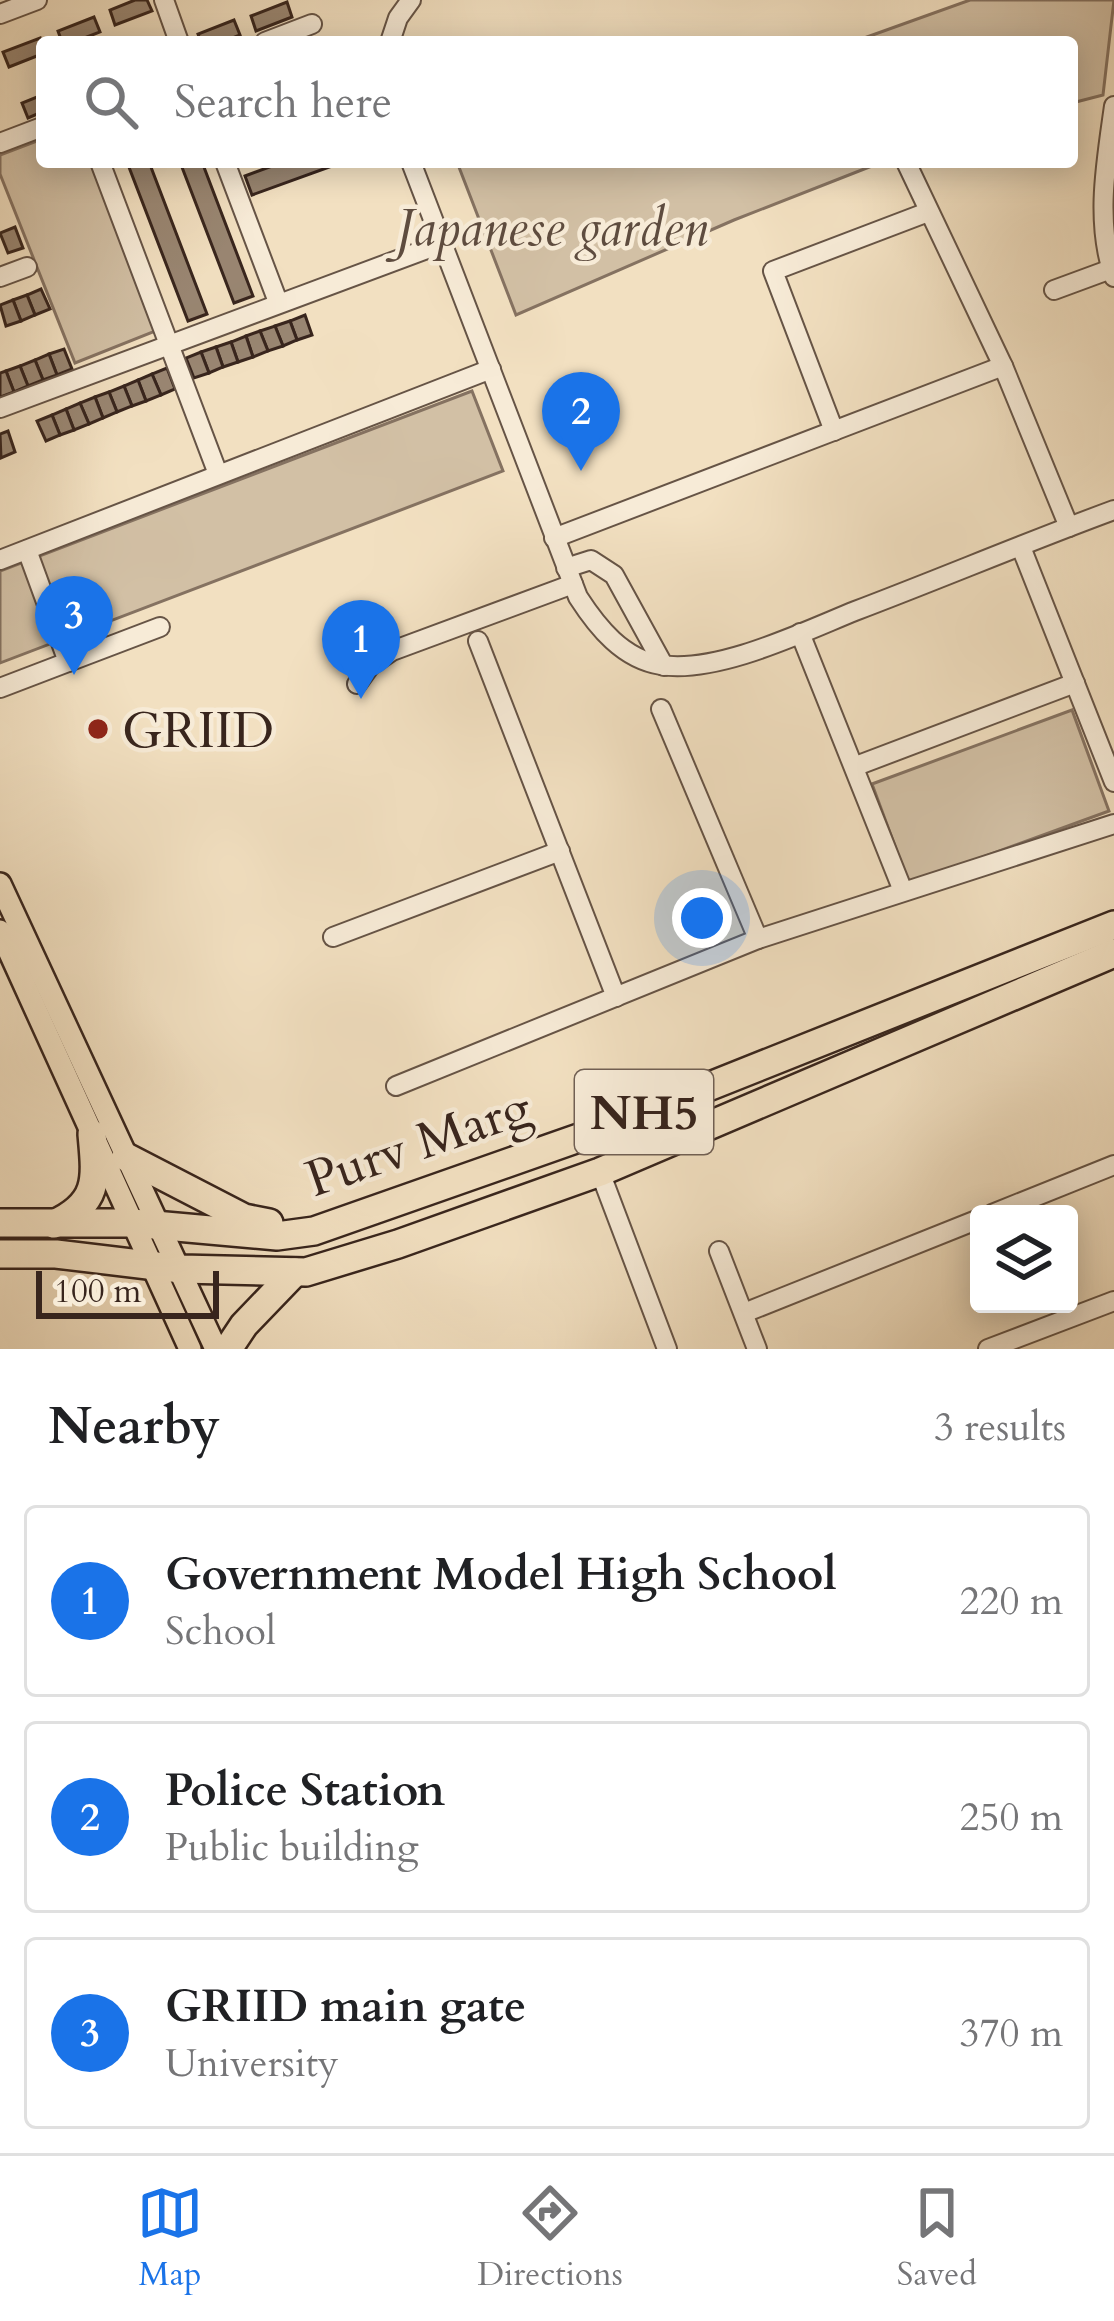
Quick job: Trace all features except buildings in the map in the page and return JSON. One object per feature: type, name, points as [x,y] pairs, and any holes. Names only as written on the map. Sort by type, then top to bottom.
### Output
[{"type":"highway","name":"Purv Marg","points":[[0,1223],[132,1223],[278,1236],[314,1231],[590,1134],[1114,926]]},
{"type":"highway","name":"Purv Marg","points":[[181,1269],[306,1272],[398,1244],[600,1172],[1114,953]]},
{"type":"highway","points":[[50,1226],[73,1216],[88,1202],[95,1173],[92,1134]]},
{"type":"highway","points":[[127,1157],[244,1218],[314,1231]]},
{"type":"highway","name":"NH5","points":[[0,1254],[56,1254],[181,1269]]},
{"type":"highway","points":[[228,1349],[244,1325],[295,1272]]},
{"type":"main road","points":[[0,884],[216,1349]]},
{"type":"main road","points":[[0,931],[190,1349]]},
{"type":"street","points":[[0,14],[37,0]]},
{"type":"street","points":[[164,0],[177,36]]},
{"type":"street","points":[[392,36],[411,0]]},
{"type":"street","points":[[281,36],[312,24]]},
{"type":"street","points":[[1054,290],[1112,273],[1103,232],[1114,106]]},
{"type":"street","points":[[0,143],[36,129]]},
{"type":"street","points":[[102,168],[218,474]]},
{"type":"street","points":[[227,168],[278,302]]},
{"type":"street","points":[[413,168],[569,576],[589,614],[622,648],[664,666],[707,664],[800,633],[1114,510]]},
{"type":"street","points":[[910,168],[1003,366],[1070,527]]},
{"type":"street","points":[[834,430],[773,271],[928,212]]},
{"type":"street","points":[[0,408],[443,243]]},
{"type":"street","points":[[0,277],[27,267]]},
{"type":"street","points":[[554,538],[1003,366]]},
{"type":"street","points":[[0,560],[491,369]]},
{"type":"street","points":[[1021,547],[1114,782]]},
{"type":"street","points":[[27,550],[68,662]]},
{"type":"street","points":[[357,684],[370,666],[392,651],[569,576],[591,560],[604,566],[621,588],[664,666]]},
{"type":"street","points":[[589,614],[621,588]]},
{"type":"street","points":[[0,688],[160,627]]},
{"type":"street","points":[[800,633],[903,891]]},
{"type":"street","points":[[478,641],[616,997]]},
{"type":"street","points":[[856,766],[1075,683]]},
{"type":"street","points":[[661,709],[758,939]]},
{"type":"street","points":[[396,1086],[758,939],[1114,824]]},
{"type":"street","points":[[332,937],[560,851]]},
{"type":"street","points":[[1015,1205],[1114,1166]]},
{"type":"street","points":[[600,1172],[667,1349]]},
{"type":"street","points":[[744,1313],[970,1224]]},
{"type":"street","points":[[719,1251],[757,1349]]},
{"type":"street","points":[[988,1349],[1009,1345],[1114,1300]]},
{"type":"green space","points":[[970,0],[1114,0],[1103,95],[1078,101],[1078,36],[870,36]]},
{"type":"green space","points":[[36,141],[36,168],[93,168],[158,330],[75,363],[0,174],[0,155]]},
{"type":"green space","name":"Japanese garden","points":[[459,168],[867,168],[734,220],[516,315]]},
{"type":"green space","points":[[472,391],[503,471],[0,663],[0,571]]},
{"type":"green space","points":[[1072,710],[1109,811],[909,884],[872,784]]},
{"type":"place","name":"Police Station","points":[[581,471]]},
{"type":"place","name":"GRIID main gate","points":[[74,675]]},
{"type":"place","name":"Government Model High School","points":[[361,699]]},
{"type":"place","name":"GRIID","points":[[98,729]]}]
